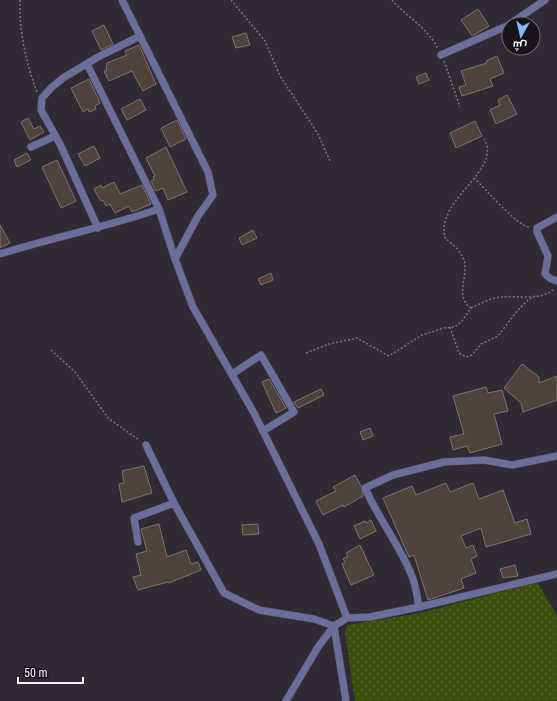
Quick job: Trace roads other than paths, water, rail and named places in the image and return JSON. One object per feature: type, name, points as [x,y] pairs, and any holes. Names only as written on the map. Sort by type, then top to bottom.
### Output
[{"type":"street","points":[[122,0],[208,172],[213,189],[214,195],[198,216],[175,259]]},
{"type":"street","points":[[521,16],[545,0]]},
{"type":"street","points":[[441,55],[501,28]]},
{"type":"street","points":[[98,228],[55,136],[44,117],[41,107],[42,98],[52,87],[87,64],[140,36]]},
{"type":"street","points":[[87,64],[159,209],[175,259],[193,307],[263,431],[319,544],[347,618]]},
{"type":"street","points":[[31,147],[55,136]]},
{"type":"street","points":[[0,254],[30,244],[98,228],[159,209]]},
{"type":"street","points":[[557,217],[537,228],[537,232],[548,256],[545,274],[551,279],[557,281]]},
{"type":"street","points":[[232,374],[262,355],[294,412],[263,431]]},
{"type":"street","points":[[146,445],[174,503],[224,593],[259,610],[314,619],[334,626]]},
{"type":"street","points":[[419,607],[412,575],[365,488],[393,475],[444,462],[484,460],[512,465],[557,456]]},
{"type":"street","points":[[138,542],[134,518],[174,503]]},
{"type":"street","points":[[286,701],[314,653],[334,626],[347,618],[370,617],[419,607],[557,574]]},
{"type":"street","points":[[334,626],[346,701]]}]
